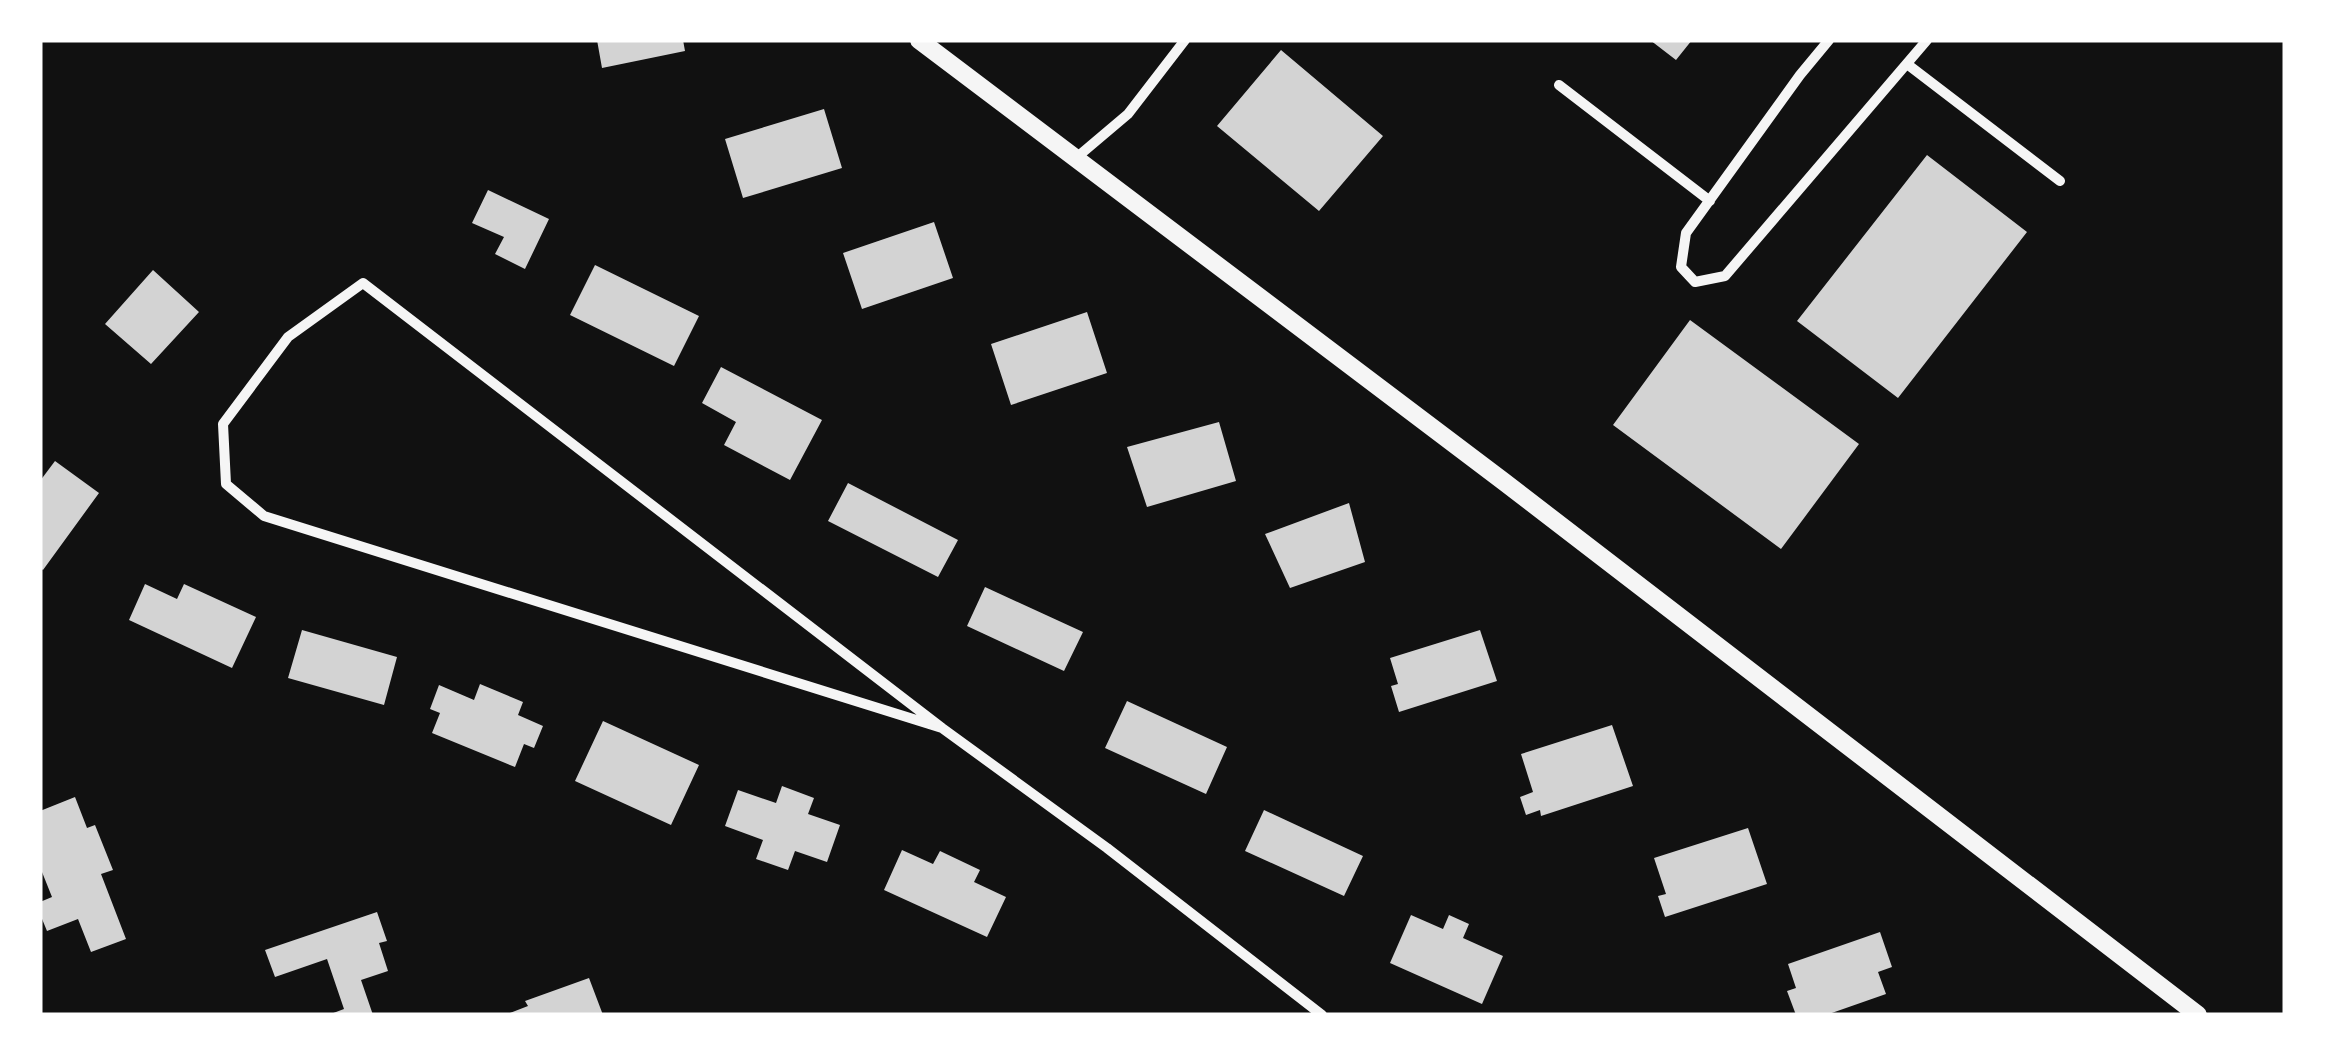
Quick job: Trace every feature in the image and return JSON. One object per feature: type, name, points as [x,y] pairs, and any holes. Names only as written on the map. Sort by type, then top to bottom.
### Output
[{"type":"street","points":[[918,40],[1503,480],[2198,1015]]},
{"type":"street","points":[[1076,158],[1128,114],[1184,40]]},
{"type":"street","points":[[1829,40],[1686,233],[1681,268],[1695,282],[1726,276],[1927,40]]},
{"type":"street","points":[[1906,64],[2060,181]]},
{"type":"street","points":[[1559,85],[1710,201]]},
{"type":"street","points":[[942,728],[264,516],[226,484],[223,424],[288,337],[363,282],[1322,1015]]},
{"type":"building","points":[[597,40],[683,40],[685,51],[602,68]]},
{"type":"building","points":[[1650,40],[1692,40],[1676,60]]},
{"type":"building","points":[[1281,50],[1383,136],[1319,211],[1217,126]]},
{"type":"building","points":[[824,109],[842,168],[743,198],[725,139]]},
{"type":"building","points":[[1927,155],[2027,232],[1898,398],[1797,321]]},
{"type":"building","points":[[488,190],[549,219],[525,269],[495,254],[504,237],[472,223]]},
{"type":"building","points":[[934,222],[953,278],[862,309],[843,253]]},
{"type":"building","points":[[595,265],[699,316],[674,366],[570,315]]},
{"type":"building","points":[[153,270],[199,312],[151,364],[105,324]]},
{"type":"building","points":[[1087,312],[1107,373],[1011,405],[991,344]]},
{"type":"building","points":[[1690,320],[1859,444],[1781,549],[1613,425]]},
{"type":"building","points":[[721,367],[822,420],[790,480],[724,445],[736,422],[702,403]]},
{"type":"building","points":[[1219,422],[1236,481],[1147,507],[1127,447]]},
{"type":"building","points":[[55,461],[99,493],[43,570],[40,481]]},
{"type":"building","points":[[848,483],[958,540],[938,577],[828,521]]},
{"type":"building","points":[[1349,503],[1365,562],[1290,588],[1265,534]]},
{"type":"building","points":[[145,584],[177,599],[184,584],[256,617],[232,668],[129,620]]},
{"type":"building","points":[[985,587],[1083,632],[1064,671],[967,626]]},
{"type":"building","points":[[302,630],[397,657],[384,705],[288,678]]},
{"type":"building","points":[[1480,630],[1497,681],[1399,712],[1391,686],[1398,684],[1390,658]]},
{"type":"building","points":[[480,684],[523,702],[518,715],[543,726],[534,748],[524,744],[515,767],[432,733],[440,713],[430,709],[439,685],[474,700]]},
{"type":"building","points":[[1127,701],[1227,747],[1206,794],[1105,748]]},
{"type":"building","points":[[603,721],[699,765],[671,825],[575,781]]},
{"type":"building","points":[[1612,725],[1633,786],[1541,816],[1540,810],[1526,815],[1520,797],[1533,792],[1521,754]]},
{"type":"building","points":[[782,786],[814,798],[808,814],[840,825],[827,862],[795,851],[788,870],[756,859],[763,840],[725,826],[738,790],[776,803]]},
{"type":"building","points":[[75,797],[87,828],[95,825],[113,870],[101,874],[126,939],[91,952],[78,919],[47,931],[40,914],[40,902],[52,897],[40,867],[40,811]]},
{"type":"building","points":[[1264,810],[1363,856],[1344,896],[1245,851]]},
{"type":"building","points":[[1748,828],[1767,884],[1665,917],[1658,896],[1666,894],[1654,858]]},
{"type":"building","points":[[902,850],[933,864],[940,851],[980,870],[974,882],[1006,897],[987,937],[884,890]]},
{"type":"building","points":[[377,912],[387,941],[379,943],[388,971],[361,980],[373,1015],[328,1015],[344,1009],[327,959],[275,977],[265,950]]},
{"type":"building","points":[[1411,915],[1443,929],[1449,915],[1469,924],[1463,938],[1503,956],[1482,1004],[1390,963]]},
{"type":"building","points":[[1880,932],[1892,967],[1878,972],[1886,994],[1826,1015],[1796,1015],[1787,991],[1796,988],[1788,964]]},
{"type":"building","points":[[589,978],[603,1015],[505,1015],[528,1006],[525,1001]]}]
